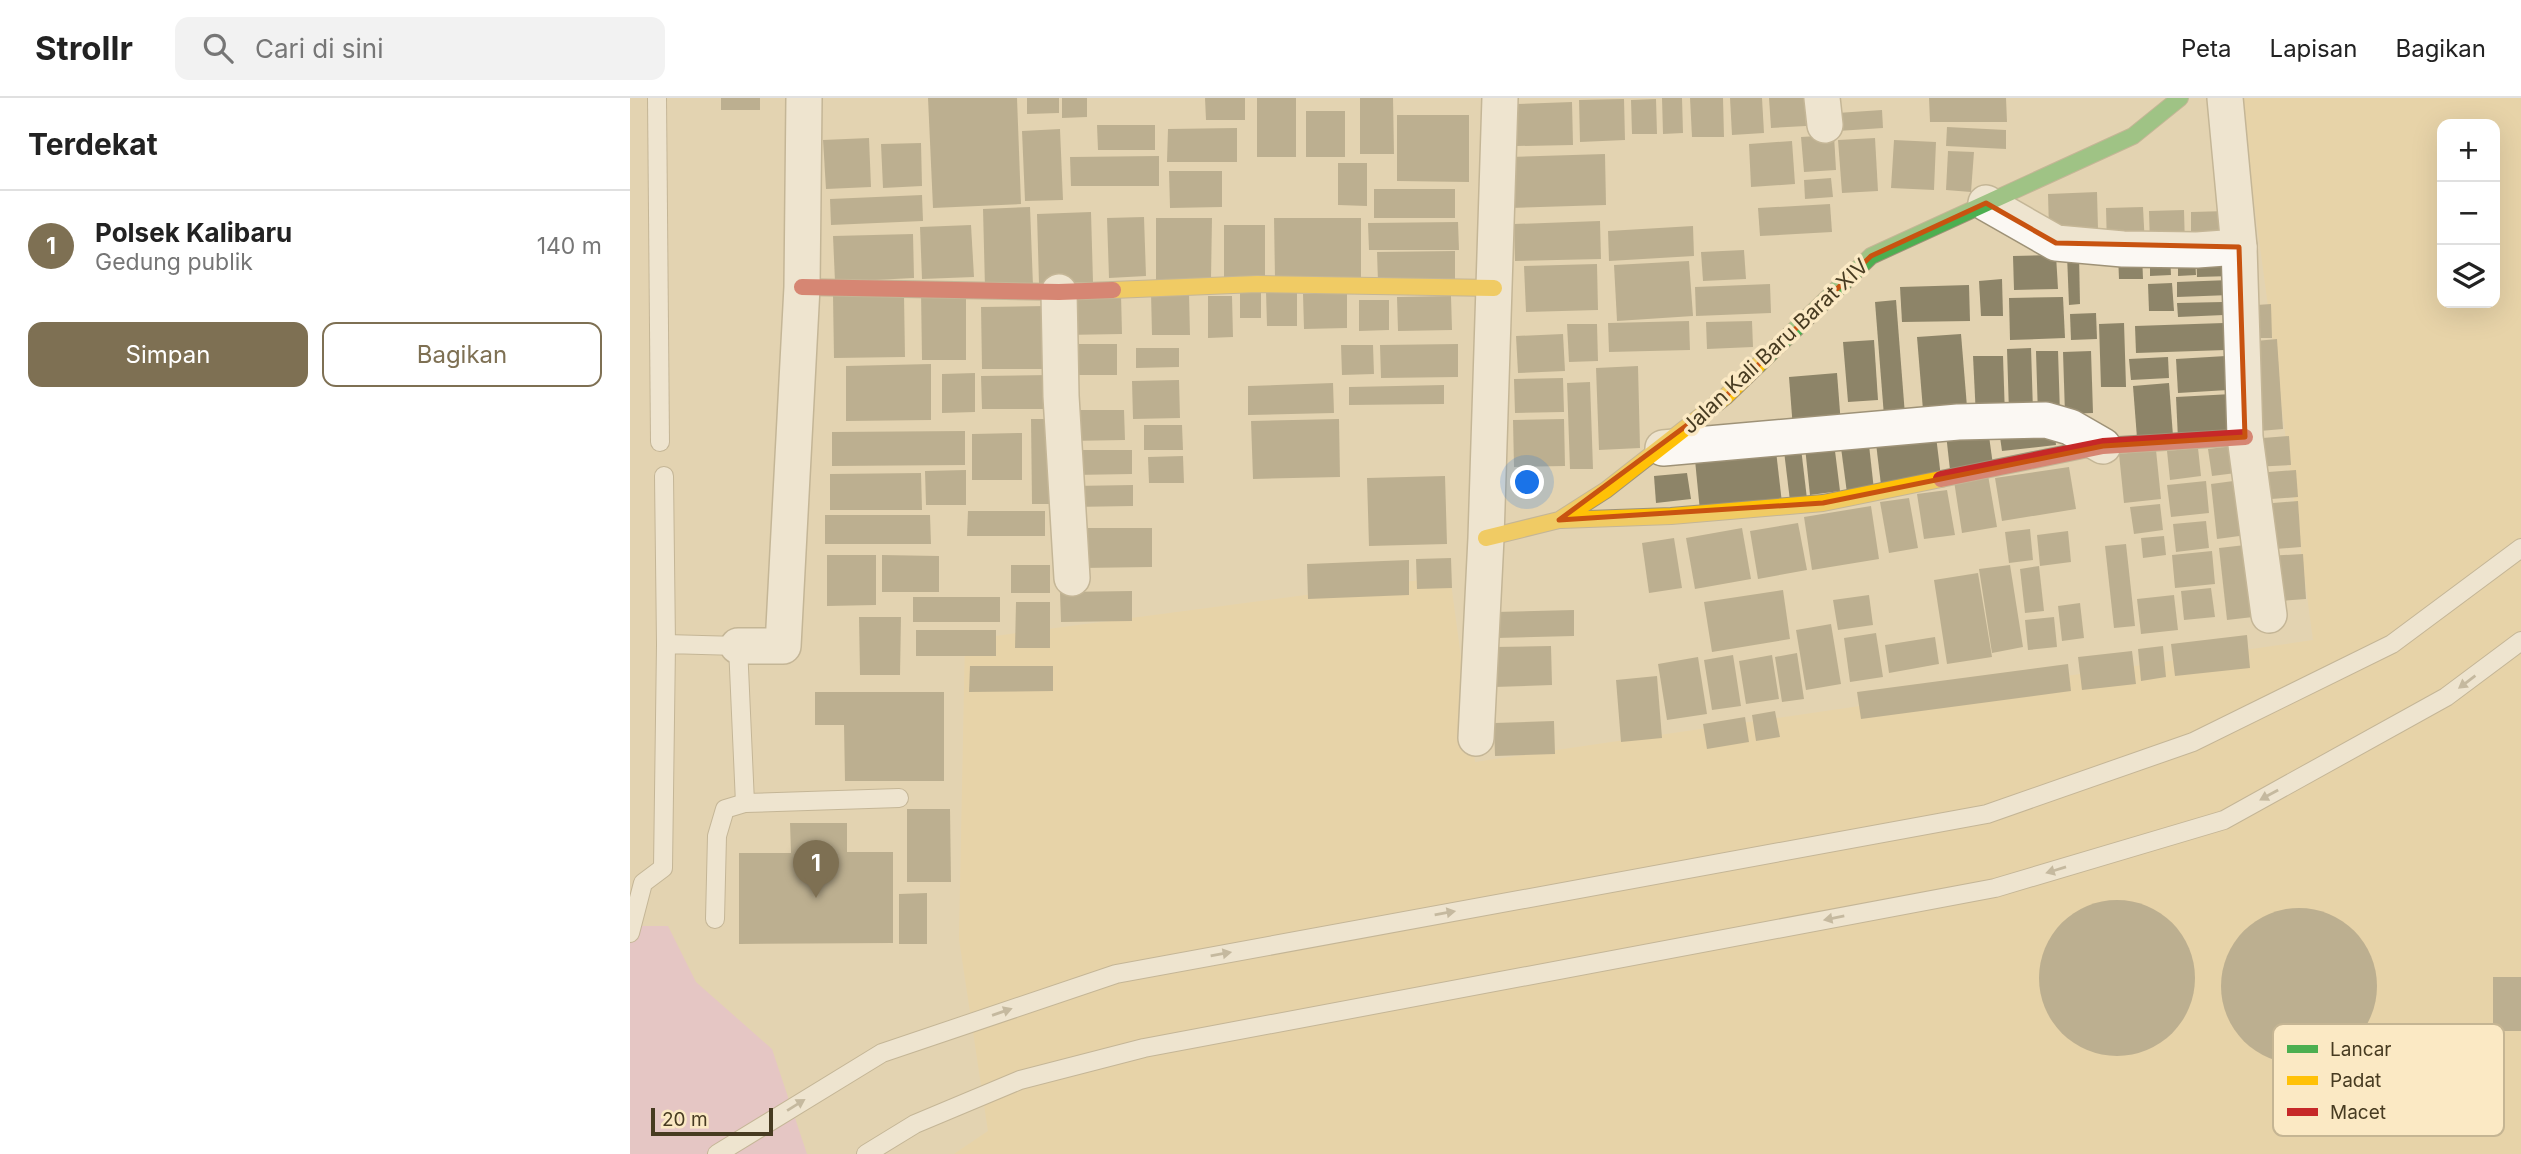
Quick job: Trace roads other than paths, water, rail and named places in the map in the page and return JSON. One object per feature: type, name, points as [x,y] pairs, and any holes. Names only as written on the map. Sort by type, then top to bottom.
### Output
[{"type":"street","points":[[738,646],[783,646],[802,287],[804,98]]},
{"type":"street","points":[[1476,738],[1486,538],[1500,98]]},
{"type":"street","name":"Jalan Kali Baru Barat XIV","points":[[1486,538],[1559,520],[1663,448],[1725,397],[1871,256],[2133,136],[2180,98]]},
{"type":"street","points":[[2225,98],[2239,247],[2245,437],[2269,615]]},
{"type":"street","points":[[1986,203],[2056,243],[2148,250],[2239,247]]},
{"type":"street","points":[[802,287],[1059,292],[1257,284],[1494,288]]},
{"type":"street","points":[[1059,292],[1061,396],[1072,578]]},
{"type":"street","points":[[1663,448],[1958,422],[2046,420],[2070,427],[2103,446]]},
{"type":"street","points":[[1559,520],[1671,516],[1823,503],[2103,446],[2245,437]]},
{"type":"lane","points":[[657,98],[660,442]]},
{"type":"lane","points":[[630,933],[643,883],[663,867],[666,644],[664,476]]},
{"type":"lane","points":[[717,1154],[882,1053],[1116,974],[1987,814],[2193,742],[2392,644],[2521,548]]},
{"type":"lane","points":[[866,1154],[915,1124],[1020,1080],[1144,1048],[1994,888],[2224,820],[2446,698],[2521,641]]},
{"type":"lane","points":[[666,644],[738,646],[745,803]]},
{"type":"lane","points":[[715,919],[717,836],[725,809],[745,803],[899,798]]},
{"type":"place","name":"Polsek Kalibaru","points":[[816,898]]}]
